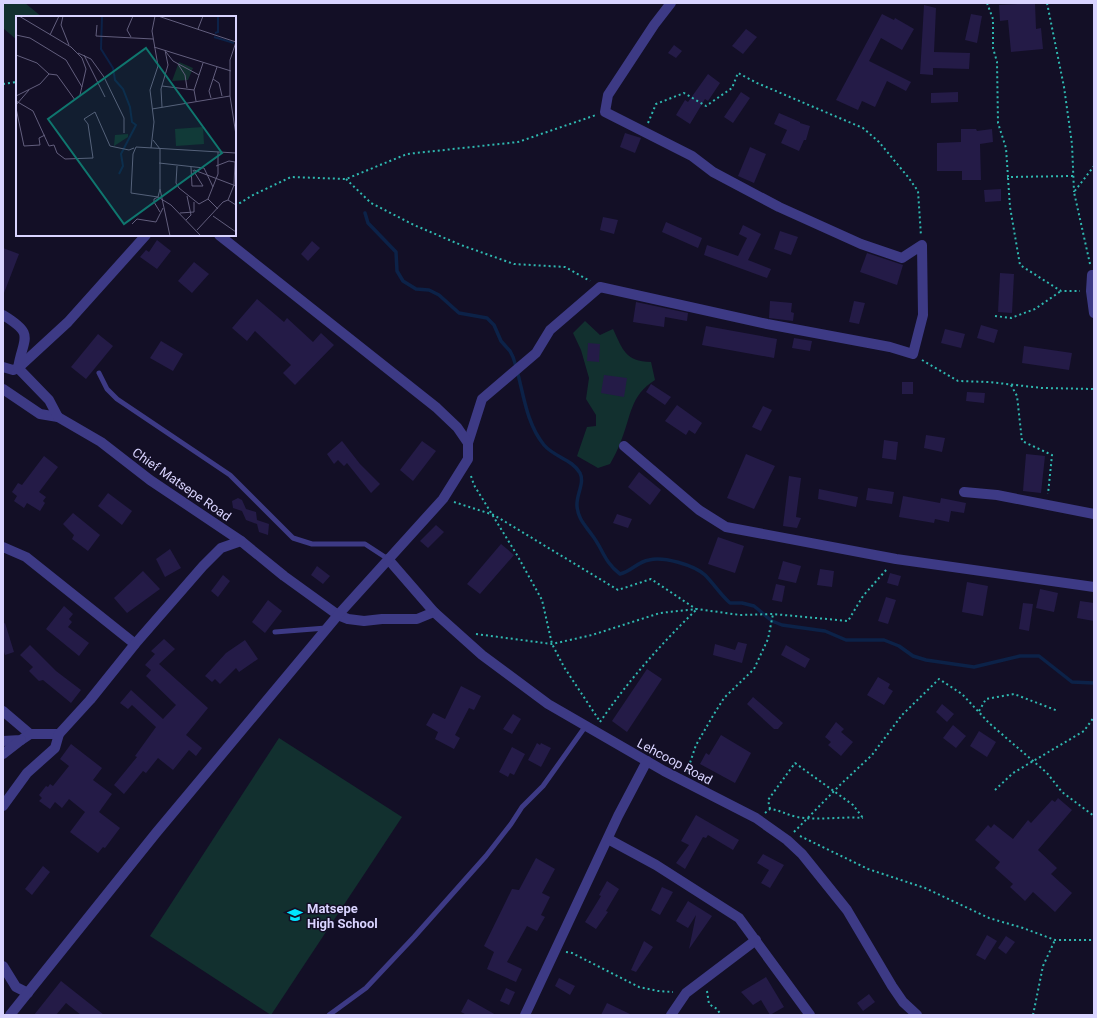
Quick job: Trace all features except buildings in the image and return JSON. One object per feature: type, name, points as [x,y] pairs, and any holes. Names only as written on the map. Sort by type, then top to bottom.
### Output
[{"type":"street","points":[[671,3],[654,25],[608,95],[605,112],[692,156],[713,172],[752,193],[861,244],[902,258],[922,245]]},
{"type":"street","points":[[3,368],[13,370],[18,368],[68,322],[145,236]]},
{"type":"street","points":[[220,236],[437,408],[457,427],[468,443]]},
{"type":"street","points":[[10,1015],[156,833],[338,615],[443,499],[468,459],[468,443],[482,399],[536,353],[550,330],[600,287],[767,324],[890,347],[913,354],[923,315],[922,245]]},
{"type":"street","points":[[1093,275],[1092,291],[1094,313]]},
{"type":"street","points":[[3,314],[24,331],[26,342],[20,356],[18,368]]},
{"type":"street","points":[[18,368],[49,400],[58,417]]},
{"type":"street","name":"Chief Matsepe Road","points":[[3,389],[40,414],[58,417],[101,442],[150,480],[241,541],[284,576],[338,615]]},
{"type":"street","points":[[624,446],[699,510],[726,527],[896,559],[1094,587]]},
{"type":"street","points":[[964,492],[998,495],[1073,508],[1094,514]]},
{"type":"street","points":[[3,806],[27,773],[55,748],[59,734],[90,700],[135,644],[210,558],[222,548],[241,541]]},
{"type":"street","points":[[3,546],[26,557],[44,570],[135,644]]},
{"type":"street","name":"Lehcoop Road","points":[[388,560],[434,612],[482,655],[548,704],[585,727],[648,762],[790,837],[847,910],[892,986],[903,1002],[917,1015]]},
{"type":"street","points":[[338,615],[348,619],[364,621],[382,619],[417,619],[434,612]]},
{"type":"street","points":[[3,711],[30,734]]},
{"type":"street","points":[[3,754],[30,734],[59,734]]},
{"type":"street","points":[[3,741],[21,740]]},
{"type":"street","points":[[525,1015],[618,816],[648,762]]},
{"type":"street","points":[[608,839],[656,865],[739,918],[810,1015]]},
{"type":"street","points":[[671,1015],[686,993],[756,940]]},
{"type":"street","points":[[3,966],[16,986],[28,993]]},
{"type":"lane","points":[[99,373],[107,389],[117,399],[230,475],[293,538],[312,544],[365,544],[388,560]]},
{"type":"lane","points":[[275,632],[328,628]]},
{"type":"lane","points":[[329,1015],[366,988],[414,937],[486,856],[511,824],[522,807],[543,786],[585,727]]},
{"type":"path","points":[[987,3],[993,19],[993,48],[997,62],[998,123],[1006,148],[1010,208],[1020,265],[1061,291],[1092,291]]},
{"type":"path","points":[[1047,3],[1064,86],[1072,144],[1074,192],[1093,275]]},
{"type":"path","points":[[651,136],[648,123],[656,104],[684,93],[706,106],[732,88],[738,72],[757,83],[863,128],[879,142],[918,191],[922,245]]},
{"type":"path","points":[[3,84],[16,82]]},
{"type":"path","points":[[236,205],[291,176],[346,179],[408,154],[518,142],[605,112]]},
{"type":"path","points":[[1074,192],[1094,166]]},
{"type":"path","points":[[1008,177],[1073,176]]},
{"type":"path","points":[[346,179],[371,203],[414,225],[514,264],[565,266],[600,287]]},
{"type":"path","points":[[995,316],[1011,318],[1035,309],[1061,291]]},
{"type":"path","points":[[913,354],[958,381],[1042,388],[1094,389]]},
{"type":"path","points":[[1011,385],[1017,396],[1022,442],[1052,455],[1048,488],[1049,505]]},
{"type":"path","points":[[468,459],[474,485],[494,515],[542,600],[552,644],[564,667],[600,721]]},
{"type":"path","points":[[443,499],[494,515],[618,590],[650,579],[697,609]]},
{"type":"path","points":[[456,631],[552,644],[592,635],[660,613],[697,609],[740,616],[773,614],[848,621],[863,596],[896,559]]},
{"type":"path","points":[[595,732],[600,721],[657,648],[697,609]]},
{"type":"path","points":[[684,780],[696,745],[724,698],[754,670],[768,639],[773,614]]},
{"type":"path","points":[[1094,816],[1062,792],[1034,761],[989,723],[962,694],[939,679],[902,715],[872,755],[840,785],[790,837],[868,869],[925,888],[989,918],[1023,928],[1055,940],[1094,940]]},
{"type":"path","points":[[979,711],[986,699],[1014,694],[1058,711]]},
{"type":"path","points":[[995,790],[1013,773],[1084,731],[1094,717]]},
{"type":"path","points":[[756,818],[770,808],[807,818],[863,818],[853,805],[794,764],[768,800],[770,808]]},
{"type":"path","points":[[1033,1015],[1043,966],[1055,940]]},
{"type":"path","points":[[556,951],[572,953],[639,987],[658,991],[686,993]]},
{"type":"path","points":[[706,978],[709,1004],[717,1009],[721,1015]]},
{"type":"green space","points":[[3,3],[25,3],[41,16],[16,16],[16,39],[3,28]]},
{"type":"green space","points":[[585,321],[600,335],[613,329],[626,353],[630,357],[651,362],[655,380],[641,392],[632,407],[620,444],[610,464],[598,468],[577,456],[587,427],[596,426],[596,415],[586,399],[589,378],[581,350],[573,333]]},
{"type":"green space","points":[[279,738],[402,817],[271,1015],[150,936]]},
{"type":"waterway","points":[[365,213],[368,223],[396,252],[397,271],[403,281],[416,289],[429,290],[439,295],[459,313],[487,318],[494,325],[501,341],[513,357],[528,414],[537,435],[548,449],[568,461],[577,468],[580,473],[582,481],[577,502],[579,515],[582,522],[596,540],[610,565],[620,574],[645,561],[655,559],[670,560],[700,571],[730,603],[742,603],[754,606],[772,621],[782,625],[825,631],[846,640],[884,640],[899,646],[913,656],[926,660],[974,667],[1020,656],[1039,656],[1072,682],[1094,683]]},
{"type":"place","name":"Matsepe High School","points":[[295,915]]}]
